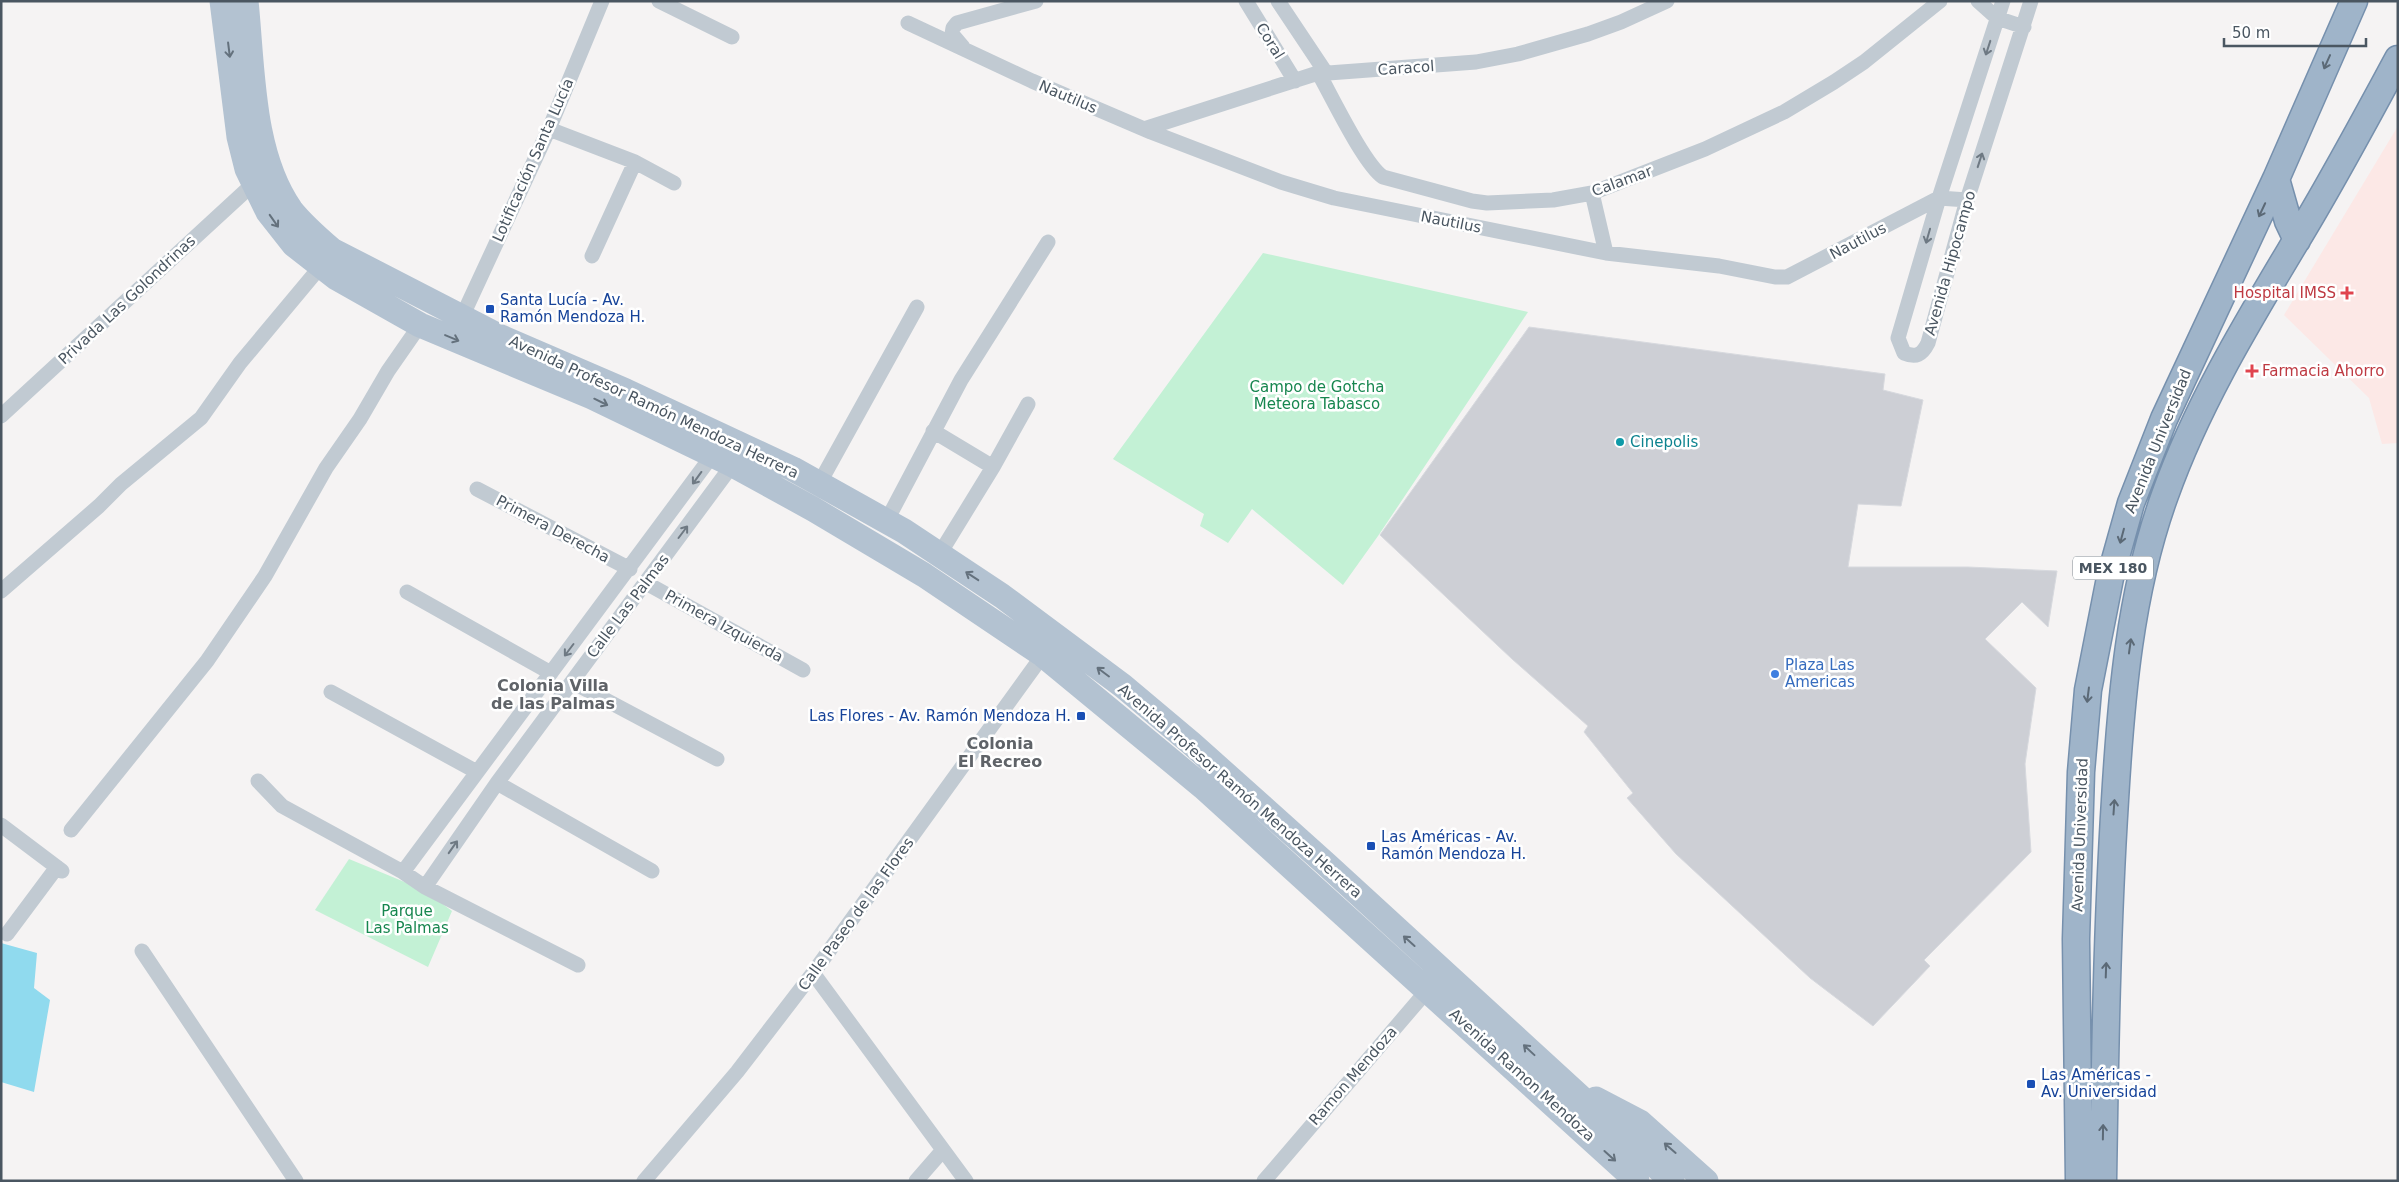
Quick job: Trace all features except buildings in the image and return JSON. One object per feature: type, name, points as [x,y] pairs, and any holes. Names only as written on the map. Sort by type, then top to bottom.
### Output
[{"type":"highway","name":"Avenida Universidad","points":[[2079,1181],[2076,939],[2079,808],[2084,731],[2094,652],[2110,578],[2131,503],[2148,458],[2200,339],[2276,179],[2354,1]]},
{"type":"highway","name":"Avenida Universidad","points":[[2102,1181],[2106,990],[2112,852],[2123,694],[2136,604],[2154,525],[2185,442],[2211,390],[2398,59]]},
{"type":"highway","points":[[2276,179],[2288,221],[2297,240]]},
{"type":"main road","name":"Avenida Profesor Ramón Mendoza Herrera","points":[[222,1],[240,137],[253,184],[280,230],[294,245],[354,289],[420,325],[592,397],[819,484],[886,522],[1002,596],[1050,646],[1406,970]]},
{"type":"main road","name":"Avenida Profesor Ramón Mendoza Herrera","points":[[246,1],[262,142],[276,183],[290,208],[332,250],[521,346],[626,391],[729,451],[813,509],[924,575],[1123,686],[1192,744],[1436,981],[1565,1082]]},
{"type":"main road","name":"Avenida Ramon Mendoza","points":[[1406,970],[1436,981],[1637,1181]]},
{"type":"main road","points":[[1565,1082],[1672,1181]]},
{"type":"main road","points":[[1565,1082],[1640,1122],[1706,1181]]},
{"type":"street","name":"Lotificación Santa Lucía","points":[[462,317],[549,129],[602,1]]},
{"type":"street","points":[[659,1],[732,37]]},
{"type":"street","name":"Nautilus","points":[[970,52],[958,44],[953,37],[952,31],[954,26],[966,20],[1036,1]]},
{"type":"street","name":"Coral","points":[[1246,1],[1295,80]]},
{"type":"street","name":"Coral","points":[[1278,1],[1322,73]]},
{"type":"street","name":"Caracol","points":[[1144,129],[1322,73],[1448,65],[1497,58],[1588,34],[1621,22],[1667,1]]},
{"type":"street","name":"Calamar","points":[[1322,73],[1358,144],[1383,178],[1472,201],[1487,203],[1553,200],[1592,193],[1705,149],[1784,112],[1864,62],[1940,1]]},
{"type":"street","points":[[1978,1],[1997,18],[2024,27]]},
{"type":"street","name":"Avenida Hipocampo","points":[[2003,1],[1939,198],[1898,338],[1904,353],[1912,356],[1919,355],[1928,343],[1967,200],[2031,1]]},
{"type":"street","name":"Nautilus","points":[[908,23],[1032,81],[1144,129],[1281,182],[1334,198],[1606,253],[1718,266],[1774,277],[1787,277],[1939,198]]},
{"type":"street","points":[[549,129],[635,162],[674,183]]},
{"type":"street","points":[[592,256],[635,162]]},
{"type":"street","name":"Privada Las Golondrinas","points":[[1,416],[253,184]]},
{"type":"street","points":[[1592,193],[1606,253]]},
{"type":"street","points":[[1939,198],[1967,200]]},
{"type":"street","points":[[886,522],[961,380],[1048,242]]},
{"type":"street","points":[[1,591],[99,506],[121,484],[201,418],[240,363],[321,266]]},
{"type":"street","points":[[819,484],[917,307]]},
{"type":"street","points":[[71,830],[207,661],[265,576],[326,468],[420,325]]},
{"type":"street","points":[[939,555],[993,467],[1028,404]]},
{"type":"street","points":[[932,432],[993,467]]},
{"type":"street","name":"Calle Las Palmas","points":[[403,872],[520,713],[630,569],[729,451]]},
{"type":"street","name":"Calle Las Palmas","points":[[425,887],[497,783],[646,583],[729,451]]},
{"type":"street","name":"Primera Derecha","points":[[477,489],[630,569]]},
{"type":"street","name":"Primera Izquierda","points":[[646,583],[803,670]]},
{"type":"street","points":[[408,592],[546,679],[542,694],[546,700],[552,701],[560,697]]},
{"type":"street","points":[[609,597],[608,604],[612,611],[619,613],[626,609]]},
{"type":"street","points":[[590,621],[598,618],[605,620],[608,626],[608,633]]},
{"type":"street","name":"Calle Paseo de las Flores","points":[[644,1181],[736,1072],[813,974],[1050,646]]},
{"type":"street","points":[[572,682],[717,759]]},
{"type":"street","points":[[331,692],[477,772]]},
{"type":"street","points":[[520,713],[534,714],[539,726]]},
{"type":"street","points":[[258,781],[282,806],[403,872],[425,887],[578,966]]},
{"type":"street","points":[[497,783],[652,871]]},
{"type":"street","points":[[1,825],[60,869],[7,934]]},
{"type":"street","points":[[142,951],[296,1181]]},
{"type":"street","points":[[813,974],[966,1181]]},
{"type":"street","name":"Ramon Mendoza","points":[[1264,1181],[1436,981]]},
{"type":"street","points":[[916,1181],[943,1150]]},
{"type":"shaded area","name":"Hospital IMSS","points":[[2398,126],[2398,443],[2382,444],[2369,398],[2284,315]]},
{"type":"green space","name":"Campo de Gotcha Meteora Tabasco","points":[[1263,253],[1528,312],[1343,585],[1252,509],[1228,543],[1200,526],[1204,514],[1113,459]]},
{"type":"green space","name":"Parque Las Palmas","points":[[349,859],[424,890],[452,911],[428,967],[315,910]]},
{"type":"water","points":[[1,943],[37,953],[34,988],[50,1000],[34,1092],[1,1082]]},
{"type":"place","name":"Hospital IMSS","points":[[2347,293]]},
{"type":"place","name":"Santa Lucía - Av. Ramón Mendoza H.","points":[[490,309]]},
{"type":"place","name":"Farmacia Ahorro","points":[[2252,371]]},
{"type":"place","name":"Cinepolis","points":[[1620,442]]},
{"type":"place","name":"Plaza Las Americas","points":[[1775,674]]},
{"type":"place","name":"Las Flores - Av. Ramón Mendoza H.","points":[[1081,716]]},
{"type":"place","name":"Las Américas - Av. Ramón Mendoza H.","points":[[1371,846]]},
{"type":"place","name":"Las Américas - Av. Universidad","points":[[2031,1084]]},
{"type":"district","name":"Colonia Villa de las Palmas","points":[[553,694]]},
{"type":"district","name":"Colonia El Recreo","points":[[1000,752]]}]
